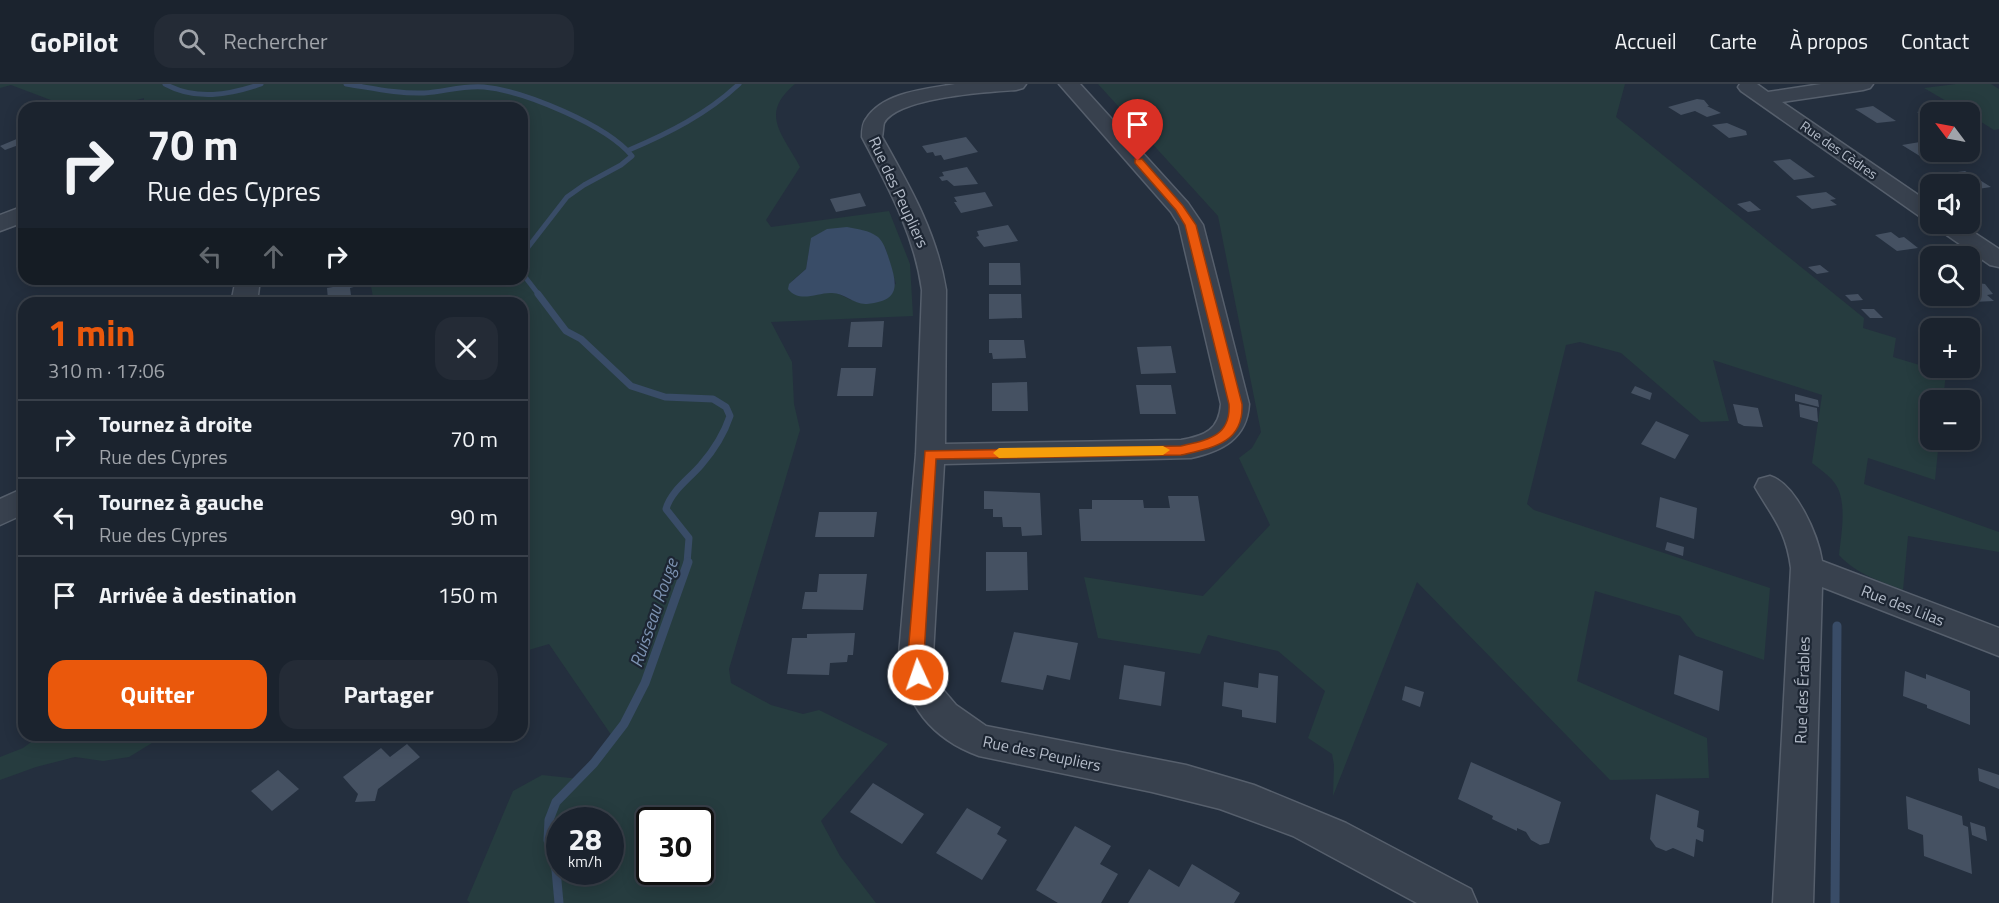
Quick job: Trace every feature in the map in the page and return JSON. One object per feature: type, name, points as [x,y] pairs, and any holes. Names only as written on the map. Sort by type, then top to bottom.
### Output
[{"type":"street","points":[[980,86],[1016,84]]},
{"type":"street","points":[[930,454],[1181,450],[1212,443],[1224,436],[1232,426],[1236,415],[1235,404],[1191,225],[1180,208],[1069,84]]},
{"type":"street","name":"Rue des Cèdres","points":[[1863,84],[1757,92],[1920,206]]},
{"type":"street","name":"Rue des Peupliers","points":[[980,86],[906,100],[884,110],[877,116],[870,130],[872,138],[919,226],[932,268],[934,290],[930,454],[916,655],[918,675],[925,695],[939,714],[957,729],[979,740],[1190,783],[1256,803],[1322,831],[1457,903]]},
{"type":"street","points":[[0,224],[18,216]]},
{"type":"street","points":[[1961,234],[1999,260]]},
{"type":"street","name":"Rue des Érables","points":[[1770,487],[1794,521],[1802,538],[1807,568],[1793,903]]},
{"type":"street","points":[[0,514],[18,503]]},
{"type":"street","name":"Rue des Lilas","points":[[1807,568],[1999,642]]},
{"type":"green space","points":[[0,84],[795,84],[784,95],[776,114],[781,134],[800,167],[766,220],[771,227],[889,211],[910,264],[913,316],[771,322],[792,362],[794,404],[800,430],[729,669],[731,683],[771,705],[803,714],[819,710],[888,744],[821,821],[840,856],[876,903],[470,903],[467,900],[513,791],[542,775],[580,779],[614,739],[549,644],[528,650],[528,297],[373,297],[371,286],[528,285],[528,102],[144,102],[144,98],[129,102],[56,102],[11,85],[0,88]],"holes":[[[885,247],[896,284],[851,300],[835,292],[828,293],[792,281],[806,269],[809,251]]]},
{"type":"green space","points":[[1098,84],[1625,84],[1616,117],[1864,318],[1863,328],[1896,338],[1893,357],[1920,365],[1920,378],[1945,378],[1944,390],[1920,390],[1920,450],[1938,450],[1935,480],[1868,458],[1864,484],[1999,532],[1999,552],[1908,536],[1903,590],[1869,576],[1853,567],[1839,555],[1843,515],[1839,491],[1831,479],[1812,463],[1822,395],[1713,360],[1729,421],[1701,422],[1621,353],[1580,342],[1566,345],[1527,504],[1534,510],[1770,588],[1764,660],[1696,636],[1680,616],[1595,591],[1577,681],[1707,738],[1709,778],[1610,780],[1417,582],[1333,796],[1332,754],[1308,738],[1325,691],[1278,651],[1208,635],[1200,654],[1098,638],[1084,577],[1203,596],[1270,525],[1239,458],[1252,448],[1261,432],[1218,216]]},
{"type":"green space","points":[[1956,84],[1991,84],[1999,89],[1999,129],[1994,130],[1980,121],[1980,102],[1948,102],[1924,88]]},
{"type":"green space","points":[[33,741],[155,741],[129,757],[103,761],[75,757],[36,767],[0,780],[0,757],[23,748]]},
{"type":"water","points":[[847,227],[871,233],[882,243],[893,271],[895,285],[890,296],[878,302],[862,304],[837,294],[798,296],[788,289],[789,284],[806,269],[811,238],[827,229]]},
{"type":"building","points":[[1697,99],[1704,100],[1709,106],[1707,106],[1721,113],[1707,117],[1695,111],[1681,115],[1668,107]]},
{"type":"building","points":[[1873,106],[1896,121],[1877,123],[1855,109]]},
{"type":"building","points":[[1727,123],[1746,131],[1747,135],[1729,138],[1712,125]]},
{"type":"building","points":[[966,137],[978,152],[944,160],[941,155],[935,156],[933,152],[927,153],[922,146]]},
{"type":"building","points":[[18,138],[18,145],[5,150],[0,146]]},
{"type":"building","points":[[1920,142],[1920,156],[1902,145]]},
{"type":"building","points":[[1790,159],[1815,177],[1794,180],[1773,161]]},
{"type":"building","points":[[967,167],[978,184],[954,186],[947,180],[942,181],[939,177],[944,176],[942,172]]},
{"type":"building","points":[[1965,171],[1970,174],[1943,174]]},
{"type":"building","points":[[1980,180],[1991,187],[1980,189]]},
{"type":"building","points":[[985,192],[993,206],[961,213],[954,202],[957,202],[954,197]]},
{"type":"building","points":[[1826,192],[1836,199],[1830,200],[1837,205],[1812,209],[1796,196]]},
{"type":"building","points":[[860,193],[866,206],[836,212],[830,199]]},
{"type":"building","points":[[1750,201],[1761,210],[1748,212],[1737,204]]},
{"type":"building","points":[[1008,225],[1018,241],[984,247],[976,237],[979,236],[977,231]]},
{"type":"building","points":[[1891,232],[1899,238],[1904,237],[1918,248],[1897,251],[1875,235]]},
{"type":"building","points":[[989,263],[1020,263],[1021,285],[989,285]]},
{"type":"building","points":[[1820,265],[1829,272],[1817,274],[1808,267]]},
{"type":"building","points":[[1980,283],[1985,284],[1993,294],[1987,295],[1994,301],[1980,302]]},
{"type":"building","points":[[333,285],[361,285],[350,288],[351,295],[328,297],[327,288],[333,287]]},
{"type":"building","points":[[989,294],[1021,294],[1022,318],[989,319]]},
{"type":"building","points":[[1858,294],[1863,300],[1851,301],[1845,295]]},
{"type":"building","points":[[1861,309],[1874,309],[1883,318],[1870,318]]},
{"type":"building","points":[[884,321],[882,347],[848,347],[851,322]]},
{"type":"building","points":[[989,340],[1024,340],[1026,358],[993,359],[992,353],[989,353]]},
{"type":"building","points":[[1171,346],[1176,373],[1141,374],[1137,347]]},
{"type":"building","points":[[841,368],[876,368],[873,396],[837,396]]},
{"type":"building","points":[[1027,382],[1028,411],[992,411],[992,383]]},
{"type":"building","points":[[1136,385],[1171,385],[1176,414],[1140,414]]},
{"type":"building","points":[[1635,386],[1652,393],[1650,400],[1631,393]]},
{"type":"building","points":[[1795,394],[1818,400],[1819,407],[1795,401]]},
{"type":"building","points":[[1733,404],[1758,408],[1763,427],[1744,426],[1738,423]]},
{"type":"building","points":[[1799,404],[1817,408],[1818,422],[1800,417]]},
{"type":"building","points":[[1656,421],[1689,435],[1675,459],[1641,444]]},
{"type":"building","points":[[984,491],[1040,493],[1042,535],[1022,536],[1021,527],[1003,527],[1002,517],[993,517],[993,509],[984,509]]},
{"type":"building","points":[[1168,496],[1198,496],[1205,541],[1081,541],[1079,509],[1092,509],[1092,500],[1143,500],[1144,508],[1170,508]]},
{"type":"building","points":[[1660,497],[1697,508],[1694,539],[1656,527]]},
{"type":"building","points":[[819,512],[877,512],[874,537],[815,537]]},
{"type":"building","points":[[1667,542],[1684,547],[1683,556],[1665,550]]},
{"type":"building","points":[[986,552],[1027,552],[1028,590],[986,591]]},
{"type":"building","points":[[819,574],[867,574],[863,610],[802,609],[805,592],[817,592]]},
{"type":"building","points":[[1014,632],[1078,643],[1070,680],[1047,675],[1043,690],[1001,682]]},
{"type":"building","points":[[855,633],[853,655],[848,655],[847,662],[830,663],[829,675],[787,674],[792,638],[807,638],[807,634]]},
{"type":"building","points":[[1679,655],[1723,671],[1719,711],[1674,694]]},
{"type":"building","points":[[1124,665],[1165,672],[1161,706],[1119,699]]},
{"type":"building","points":[[1905,671],[1926,679],[1926,674],[1970,691],[1970,725],[1903,696]]},
{"type":"building","points":[[1259,673],[1278,676],[1276,723],[1242,717],[1242,710],[1222,706],[1224,682],[1258,688]]},
{"type":"building","points":[[1405,686],[1424,692],[1420,707],[1402,700]]},
{"type":"building","points":[[407,744],[420,757],[378,789],[375,801],[355,802],[358,794],[343,777],[381,748],[390,757]]},
{"type":"building","points":[[1471,762],[1561,802],[1549,843],[1540,845],[1531,840],[1526,832],[1517,828],[1517,831],[1492,819],[1493,816],[1458,799]]},
{"type":"building","points":[[1978,768],[1999,775],[1999,789],[1979,781]]},
{"type":"building","points":[[278,770],[299,789],[272,811],[251,791]]},
{"type":"building","points":[[873,783],[924,814],[902,844],[850,812]]},
{"type":"building","points":[[1656,794],[1699,811],[1697,827],[1704,830],[1703,842],[1696,839],[1694,857],[1673,848],[1666,851],[1656,847],[1650,839]]},
{"type":"building","points":[[1906,796],[1962,816],[1963,825],[1968,827],[1972,874],[1924,856],[1923,835],[1908,829]]},
{"type":"building","points":[[967,808],[1001,827],[997,834],[1007,840],[982,880],[936,853]]},
{"type":"building","points":[[1970,822],[1985,827],[1987,841],[1972,835]]},
{"type":"building","points":[[1075,826],[1111,846],[1100,864],[1118,874],[1101,903],[1058,903],[1036,890]]},
{"type":"building","points":[[1192,864],[1240,893],[1234,903],[1128,903],[1149,869],[1179,887]]},
{"type":"waterway","name":"Ruisseau Rouge","points":[[165,84],[189,93],[201,94],[225,93],[261,84]]},
{"type":"waterway","name":"Ruisseau Rouge","points":[[346,84],[414,93],[476,87],[501,90],[564,111],[604,133],[632,156],[567,197],[528,247]]},
{"type":"waterway","points":[[629,150],[687,122],[714,105],[739,84]]},
{"type":"waterway","name":"Ruisseau Rouge","points":[[528,281],[539,295]]},
{"type":"waterway","name":"Ruisseau Rouge","points":[[538,294],[566,331],[581,339],[631,386],[665,397],[713,399],[726,407],[730,416],[718,442],[701,465],[676,491],[666,509],[689,538],[687,563]]},
{"type":"waterway","name":"Ruisseau Rouge","points":[[559,903],[556,870],[548,840],[549,820],[556,802],[594,763],[624,724],[645,683],[688,562]]},
{"type":"waterway","points":[[1835,903],[1837,626]]},
{"type":"slow traffic","points":[[999,453],[1163,450]]},
{"type":"route","points":[[918,675],[916,655],[930,454],[1181,450],[1212,443],[1224,436],[1232,426],[1236,415],[1235,404],[1191,225],[1180,208],[1138,161]]}]
